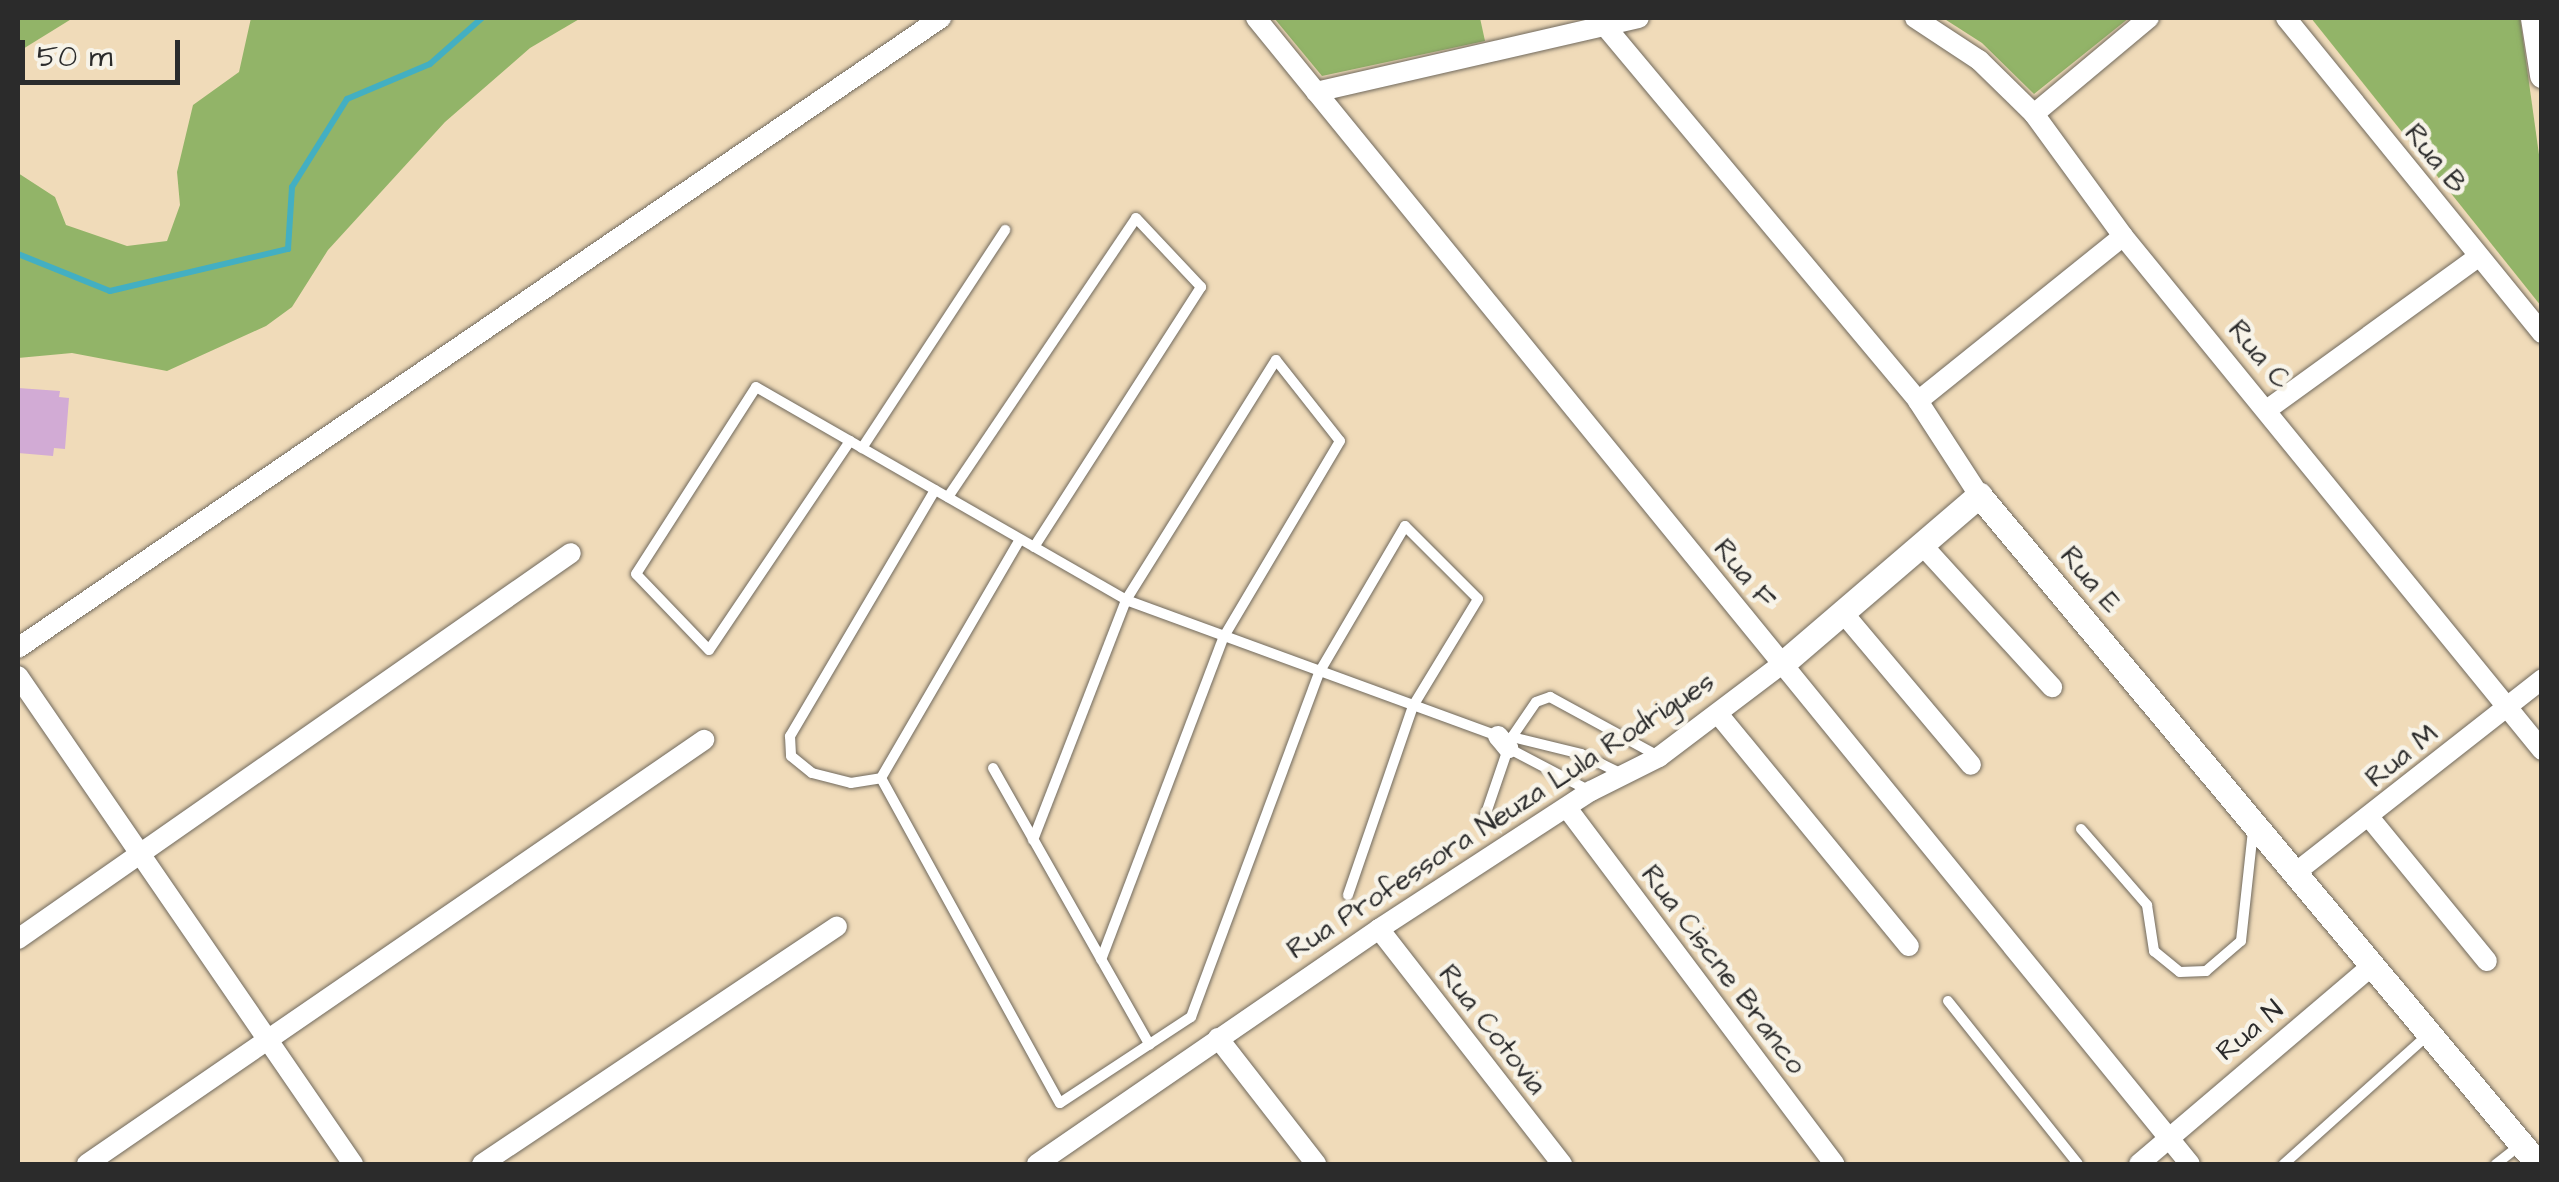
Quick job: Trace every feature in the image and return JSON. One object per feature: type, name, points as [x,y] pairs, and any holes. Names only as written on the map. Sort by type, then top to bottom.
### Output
[{"type":"street","points":[[18,648],[942,18]]},
{"type":"street","name":"Rua F","points":[[1256,18],[2190,1164]]},
{"type":"street","points":[[1316,92],[1639,18]]},
{"type":"street","name":"Rua C","points":[[1915,18],[1979,60],[2034,114],[2123,236],[2268,409],[2542,750]]},
{"type":"street","points":[[2034,114],[2149,18]]},
{"type":"street","name":"Rua B","points":[[2286,18],[2542,333]]},
{"type":"street","points":[[2533,18],[2542,75]]},
{"type":"street","name":"Rua E","points":[[1606,26],[1918,402],[1980,495],[2370,968],[2538,1164]]},
{"type":"street","points":[[1918,402],[2123,236]]},
{"type":"street","points":[[2268,409],[2478,257]]},
{"type":"street","name":"Rua Professora Neuza Lula Rodrigues","points":[[1037,1164],[1065,1157],[1218,1038],[1378,928],[1590,791],[1659,757],[1719,715],[1924,547],[1980,495]]},
{"type":"street","points":[[1924,547],[2052,687]]},
{"type":"street","points":[[18,938],[571,553]]},
{"type":"street","points":[[1844,614],[1971,766]]},
{"type":"street","points":[[18,676],[353,1164]]},
{"type":"street","name":"Rua M","points":[[2294,873],[2542,679]]},
{"type":"street","points":[[1719,715],[1909,946]]},
{"type":"street","points":[[86,1164],[704,740]]},
{"type":"street","name":"Rua Ciscne Branco","points":[[1568,808],[1834,1164]]},
{"type":"street","points":[[2369,816],[2487,962]]},
{"type":"street","points":[[482,1164],[836,926]]},
{"type":"street","name":"Rua Cotovia","points":[[1378,928],[1562,1164]]},
{"type":"street","name":"Rua N","points":[[2139,1164],[2166,1136],[2370,968]]},
{"type":"street","points":[[1218,1038],[1316,1164]]},
{"type":"lane","points":[[948,498],[1136,218],[1200,287],[1034,547]]},
{"type":"lane","points":[[862,448],[1005,230]]},
{"type":"lane","points":[[1034,840],[1126,600],[1276,360],[1340,441],[1224,636],[1101,959]]},
{"type":"lane","points":[[850,441],[709,650],[636,574],[756,387],[850,441],[935,490],[948,498],[1126,600],[1506,740],[1581,754],[1625,775]]},
{"type":"lane","points":[[881,778],[851,783],[812,773],[791,756],[790,736],[935,490]]},
{"type":"lane","points":[[881,778],[1060,1103],[1191,1016],[1320,671],[1405,526],[1478,599],[1414,706],[1348,896]]},
{"type":"lane","points":[[881,778],[1020,539]]},
{"type":"lane","points":[[1484,818],[1506,740],[1536,702],[1550,697],[1659,757]]},
{"type":"lane","points":[[1506,740],[1590,791]]},
{"type":"lane","points":[[993,768],[1150,1045]]},
{"type":"lane","points":[[2081,829],[2147,904],[2154,952],[2180,972],[2193,972],[2206,971],[2241,941],[2254,824]]},
{"type":"lane","points":[[1948,1002],[2078,1164]]},
{"type":"lane","points":[[2284,1164],[2430,1034]]},
{"type":"lane","points":[[2496,1164],[2521,1144]]},
{"type":"green space","points":[[18,18],[73,18],[18,52]]},
{"type":"green space","points":[[251,18],[581,18],[530,48],[445,122],[328,250],[292,307],[266,326],[167,371],[72,353],[18,358],[18,173],[55,197],[66,225],[127,246],[167,241],[180,205],[177,172],[193,105],[239,72]]},
{"type":"green space","points":[[1274,18],[1480,18],[1485,41],[1322,76]]},
{"type":"green space","points":[[1943,18],[2129,18],[2034,94],[1982,43]]},
{"type":"green space","points":[[2311,18],[2520,18],[2541,169],[2541,306]]},
{"type":"building","points":[[18,388],[60,391],[59,397],[69,398],[65,449],[54,448],[53,456],[18,453]]},
{"type":"waterway","points":[[18,254],[110,291],[288,249],[292,187],[347,99],[430,64],[482,18]]}]
